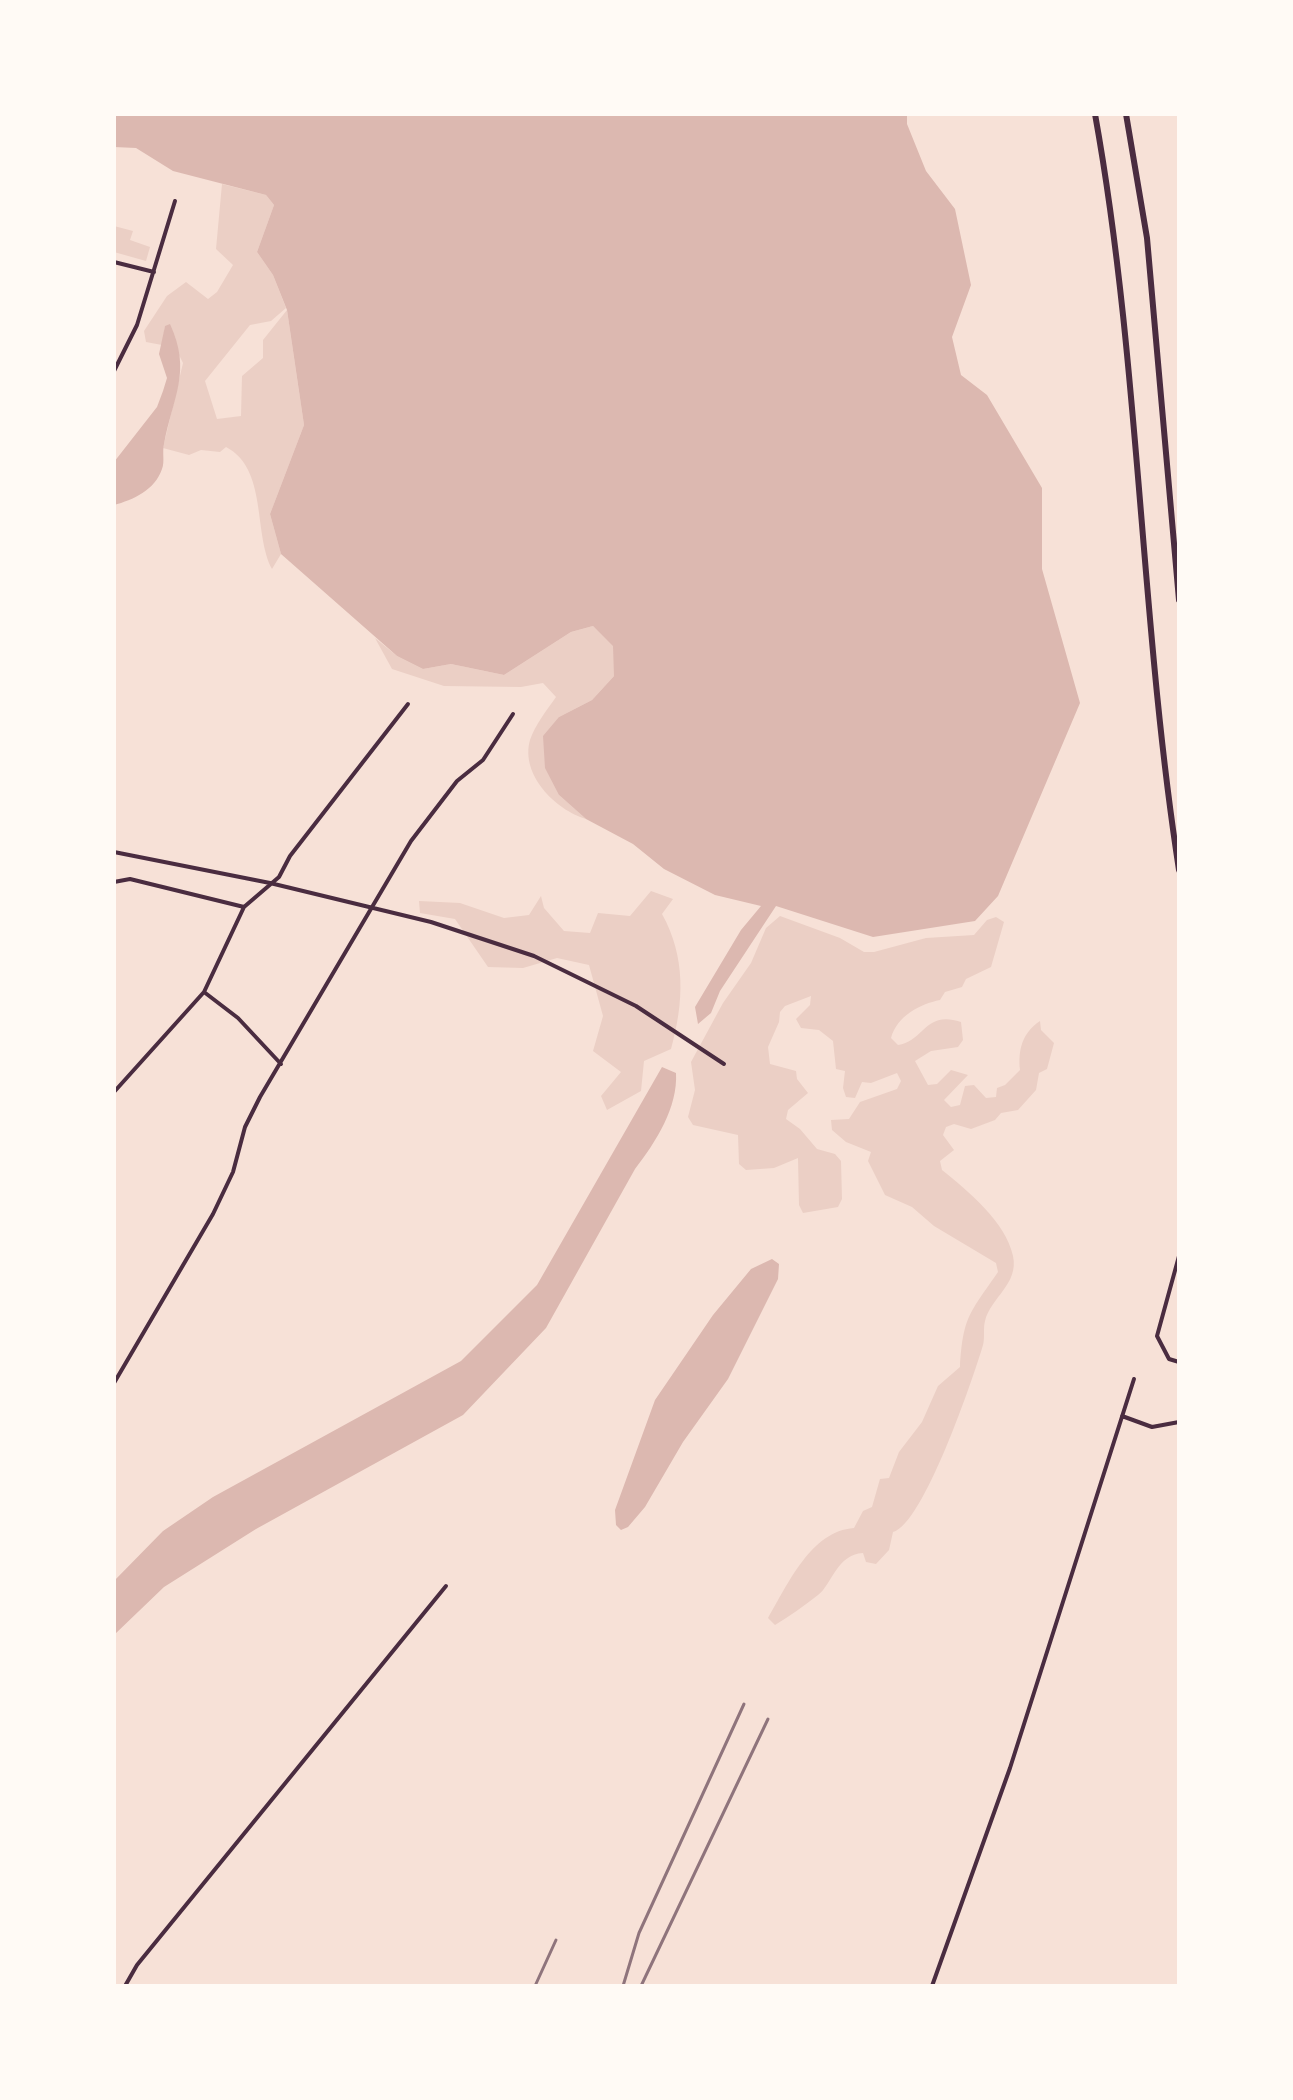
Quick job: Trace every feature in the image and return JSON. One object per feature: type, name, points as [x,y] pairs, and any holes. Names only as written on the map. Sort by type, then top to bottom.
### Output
[{"type":"main road","points":[[1095,114],[1117,243],[1160,749],[1179,870]]},
{"type":"main road","points":[[1126,114],[1147,238],[1179,600]]},
{"type":"street","points":[[114,371],[137,325],[175,201]]},
{"type":"street","points":[[114,262],[154,272]]},
{"type":"street","points":[[114,1092],[204,992],[244,907],[279,877],[290,856],[408,704]]},
{"type":"street","points":[[114,1383],[213,1214],[233,1172],[245,1127],[411,841],[457,781],[483,760],[513,714]]},
{"type":"street","points":[[114,852],[372,907],[431,922],[534,956],[636,1006],[724,1064]]},
{"type":"street","points":[[114,882],[130,879],[244,907]]},
{"type":"street","points":[[204,992],[238,1018],[281,1064]]},
{"type":"street","points":[[1179,1256],[1157,1336],[1169,1359],[1179,1362]]},
{"type":"street","points":[[932,1986],[1010,1768],[1134,1379]]},
{"type":"street","points":[[1122,1416],[1152,1427],[1179,1422]]},
{"type":"street","points":[[125,1986],[137,1965],[446,1586]]},
{"type":"shaded area","points":[[114,114],[907,114],[907,124],[926,171],[955,209],[971,285],[952,337],[961,375],[987,395],[1042,488],[1042,569],[1080,703],[998,896],[975,921],[873,937],[776,906],[720,991],[711,1013],[698,1024],[695,1007],[741,930],[761,906],[715,895],[664,869],[633,844],[586,819],[559,795],[545,768],[543,736],[559,717],[592,700],[614,676],[613,646],[593,626],[571,632],[504,675],[451,664],[423,669],[397,656],[281,554],[270,514],[304,425],[287,310],[273,275],[257,252],[274,205],[266,195],[173,171],[136,148],[114,147]]},
{"type":"shaded area","points":[[222,184],[266,195],[274,205],[257,252],[273,275],[286,308],[271,321],[250,325],[205,381],[217,419],[241,416],[242,376],[263,358],[263,340],[287,310],[304,425],[270,514],[281,554],[272,569],[266,554],[254,486],[239,457],[226,447],[220,452],[201,450],[189,455],[163,448],[183,363],[165,327],[162,345],[146,342],[144,331],[167,296],[186,282],[208,299],[217,292],[233,265],[216,249]]},
{"type":"shaded area","points":[[114,226],[133,231],[130,240],[150,247],[146,261],[114,252]]},
{"type":"shaded area","points":[[170,324],[180,356],[180,370],[164,444],[163,466],[149,488],[136,497],[114,505],[114,462],[157,407],[163,391],[167,378],[159,354],[165,326]]},
{"type":"shaded area","points":[[593,626],[614,646],[614,676],[592,700],[559,717],[559,795],[586,819],[552,799],[535,778],[530,766],[530,740],[556,697],[543,683],[521,687],[444,686],[392,669],[375,638],[397,656],[423,669],[451,664],[504,675],[571,632]]},
{"type":"shaded area","points":[[651,891],[673,899],[662,914],[679,963],[680,997],[675,1031],[671,1049],[644,1061],[641,1091],[607,1110],[601,1096],[621,1072],[593,1051],[603,1016],[589,965],[557,958],[523,968],[488,967],[455,919],[420,913],[419,901],[460,903],[504,918],[529,915],[541,896],[544,908],[564,931],[590,933],[598,913],[630,916]]},
{"type":"shaded area","points":[[780,916],[840,938],[864,952],[926,938],[974,935],[987,920],[996,917],[1004,922],[991,967],[966,979],[962,987],[945,992],[940,1000],[910,1012],[898,1023],[891,1038],[898,1045],[907,1043],[939,1020],[961,1022],[963,1040],[958,1047],[931,1051],[915,1061],[928,1085],[937,1084],[951,1070],[968,1075],[944,1100],[951,1107],[960,1105],[965,1086],[974,1085],[986,1098],[996,1097],[997,1088],[1005,1085],[1020,1070],[1022,1042],[1040,1021],[1041,1030],[1054,1043],[1047,1069],[1039,1073],[1036,1090],[1018,1110],[1001,1113],[995,1120],[971,1129],[954,1124],[946,1127],[943,1135],[954,1150],[940,1161],[942,1170],[974,1197],[1003,1231],[1014,1266],[1008,1283],[988,1312],[977,1363],[932,1479],[905,1523],[893,1532],[889,1550],[876,1564],[866,1562],[863,1553],[847,1559],[823,1591],[775,1625],[768,1618],[802,1561],[825,1539],[839,1531],[854,1528],[863,1511],[872,1507],[880,1479],[889,1478],[899,1452],[922,1422],[938,1386],[960,1367],[966,1325],[998,1272],[996,1263],[934,1226],[912,1207],[885,1195],[868,1161],[871,1152],[846,1142],[832,1130],[831,1120],[849,1119],[860,1102],[897,1089],[901,1081],[897,1073],[871,1083],[862,1082],[855,1098],[846,1097],[843,1088],[845,1071],[836,1069],[833,1041],[819,1030],[801,1028],[796,1019],[810,1005],[811,996],[785,1006],[780,1012],[768,1047],[770,1064],[796,1071],[797,1079],[808,1093],[788,1110],[786,1119],[800,1129],[817,1149],[835,1154],[841,1161],[842,1199],[838,1207],[803,1213],[799,1205],[798,1158],[774,1168],[746,1170],[739,1164],[738,1135],[693,1125],[688,1117],[695,1090],[691,1062],[723,1003],[751,963],[766,928]]},
{"type":"shaded area","points":[[662,1067],[676,1073],[676,1086],[658,1136],[635,1169],[546,1328],[463,1415],[256,1529],[164,1587],[114,1635],[114,1581],[163,1531],[213,1497],[461,1361],[537,1285]]},
{"type":"shaded area","points":[[772,1259],[779,1264],[778,1279],[728,1379],[683,1442],[645,1507],[628,1527],[621,1530],[616,1525],[615,1510],[655,1400],[713,1315],[751,1269]]},
{"type":"railway","points":[[623,1986],[639,1933],[744,1704]]},
{"type":"railway","points":[[641,1986],[768,1719]]},
{"type":"railway","points":[[535,1986],[556,1940]]}]
